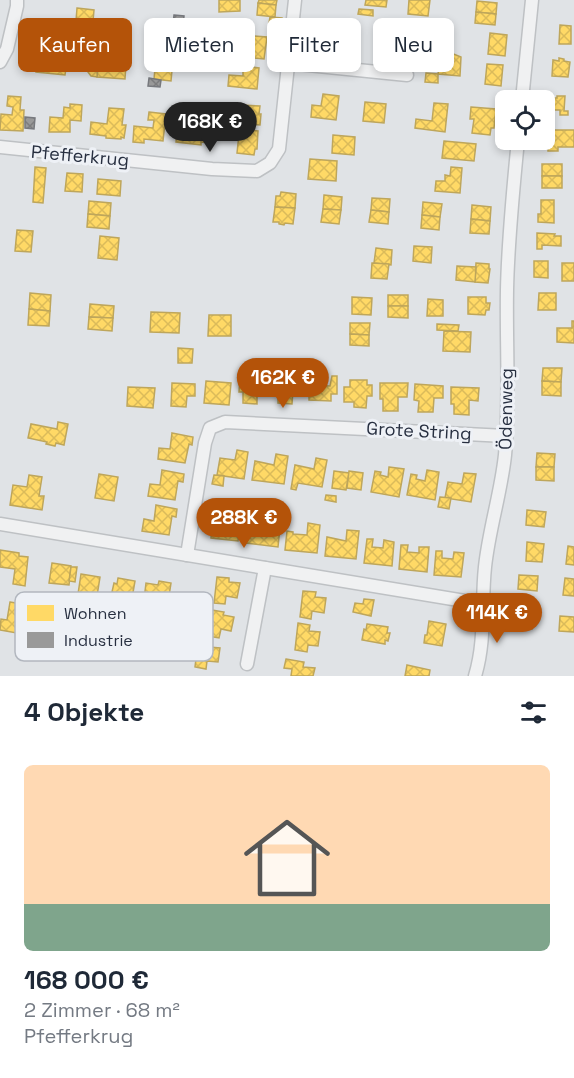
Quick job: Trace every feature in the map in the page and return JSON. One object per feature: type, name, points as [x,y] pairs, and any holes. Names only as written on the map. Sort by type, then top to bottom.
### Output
[{"type":"street","points":[[0,62],[7,49],[17,0]]},
{"type":"street","name":"Pfefferkrug","points":[[293,18],[295,0]]},
{"type":"street","points":[[523,90],[532,0]]},
{"type":"street","points":[[361,70],[407,75]]},
{"type":"street","name":"Pfefferkrug","points":[[0,147],[212,169],[257,171],[270,163],[279,149],[287,72]]},
{"type":"street","name":"Ödenweg","points":[[474,676],[482,640],[485,567],[489,535],[502,476],[506,436],[507,289],[517,150]]},
{"type":"street","name":"Grote String","points":[[187,555],[205,443],[210,428],[225,422],[506,436]]},
{"type":"street","points":[[0,524],[483,604]]},
{"type":"street","points":[[247,664],[265,568]]},
{"type":"building: Wohnen","points":[[219,0],[240,0],[240,11],[219,12]]},
{"type":"building: Wohnen","points":[[259,0],[277,0],[276,5],[258,3]]},
{"type":"building: Wohnen","points":[[366,0],[387,0],[386,7],[365,5]]},
{"type":"building: Wohnen","points":[[409,0],[430,0],[428,16],[408,14]]},
{"type":"building: Wohnen","points":[[477,1],[497,3],[496,14],[476,12]]},
{"type":"building: Wohnen","points":[[258,3],[276,5],[275,17],[257,15]]},
{"type":"building: Wohnen","points":[[77,8],[94,10],[93,18],[76,18]]},
{"type":"building: Wohnen","points":[[359,9],[373,10],[373,16],[358,14]]},
{"type":"building: Wohnen","points":[[476,12],[496,14],[495,25],[475,23]]},
{"type":"building: Wohnen","points":[[560,25],[571,26],[571,44],[559,44]]},
{"type":"building: Wohnen","points":[[490,33],[507,35],[505,56],[488,54]]},
{"type":"building: Wohnen","points":[[255,36],[267,37],[264,59],[255,58]]},
{"type":"building: Wohnen","points":[[454,54],[461,57],[460,76],[438,74],[438,72],[454,72]]},
{"type":"building: Wohnen","points":[[559,58],[570,62],[568,77],[552,76],[553,60],[559,61]]},
{"type":"building: Wohnen","points":[[487,64],[503,65],[501,86],[485,84]]},
{"type":"building: Wohnen","points":[[255,68],[259,68],[257,89],[228,86],[229,75],[243,76],[243,72],[255,72]]},
{"type":"building: Wohnen","points":[[36,72],[65,72],[65,75]]},
{"type":"building: Wohnen","points":[[88,72],[97,72],[97,77],[91,76]]},
{"type":"building: Wohnen","points":[[98,72],[125,72],[125,79],[97,77]]},
{"type":"building: Wohnen","points":[[155,72],[172,72],[171,81],[154,79]]},
{"type":"building: Wohnen","points":[[426,73],[438,74],[438,83],[425,82]]},
{"type":"building: Wohnen","points":[[323,94],[339,96],[336,120],[311,117],[312,105],[321,106]]},
{"type":"building: Wohnen","points":[[8,96],[21,97],[20,110],[24,110],[23,131],[0,130],[1,114],[12,115],[13,107],[7,106]]},
{"type":"building: Wohnen","points":[[557,96],[565,96],[564,111],[568,111],[568,115],[560,115],[560,110],[555,110],[555,98]]},
{"type":"building: Wohnen","points":[[365,102],[386,104],[384,123],[363,121]]},
{"type":"building: Wohnen","points":[[434,103],[448,104],[445,132],[415,128],[416,119],[432,121]]},
{"type":"building: Wohnen","points":[[70,104],[82,105],[81,121],[70,120],[70,132],[49,132],[50,117],[63,118],[64,107],[70,108]]},
{"type":"building: Wohnen","points":[[241,105],[260,106],[260,125],[240,123]]},
{"type":"building: Wohnen","points":[[471,107],[495,109],[494,128],[491,128],[490,135],[472,133],[474,119],[470,119]]},
{"type":"building: Wohnen","points":[[109,108],[124,109],[122,125],[126,125],[124,138],[106,138],[106,136],[90,134],[91,122],[107,124]]},
{"type":"building: Wohnen","points":[[149,112],[166,114],[163,141],[144,139],[144,143],[133,142],[134,126],[153,128],[154,120],[148,120]]},
{"type":"building: Wohnen","points":[[190,118],[207,119],[206,131],[210,132],[209,143],[201,142],[201,145],[176,142],[178,121],[190,122]]},
{"type":"building: Wohnen","points":[[249,130],[258,131],[257,149],[254,155],[237,153],[239,134],[248,135]]},
{"type":"building: Wohnen","points":[[555,130],[574,130],[574,147],[558,147],[558,151],[548,151],[555,150]]},
{"type":"building: Wohnen","points":[[333,135],[355,137],[354,155],[332,153]]},
{"type":"building: Wohnen","points":[[444,141],[476,144],[474,161],[442,158]]},
{"type":"building: Wohnen","points":[[310,159],[337,161],[336,181],[308,179]]},
{"type":"building: Wohnen","points":[[542,164],[562,164],[562,176],[542,176]]},
{"type":"building: Wohnen","points":[[35,167],[46,168],[43,203],[33,202]]},
{"type":"building: Wohnen","points":[[451,167],[462,168],[460,193],[435,191],[436,181],[445,181],[445,175],[450,176]]},
{"type":"building: Wohnen","points":[[67,173],[83,174],[82,192],[65,191]]},
{"type":"building: Wohnen","points":[[542,176],[562,176],[562,188],[542,188]]},
{"type":"building: Wohnen","points":[[98,179],[121,181],[120,196],[97,194]]},
{"type":"building: Wohnen","points":[[281,192],[296,194],[295,208],[275,207],[276,196],[280,196]]},
{"type":"building: Wohnen","points":[[324,195],[342,197],[341,210],[323,209]]},
{"type":"building: Wohnen","points":[[372,198],[390,199],[389,212],[371,210]]},
{"type":"building: Wohnen","points":[[541,200],[554,200],[554,223],[538,222],[538,214],[541,214]]},
{"type":"building: Wohnen","points":[[89,201],[111,203],[110,216],[88,214]]},
{"type":"building: Wohnen","points":[[423,202],[442,204],[440,217],[422,215]]},
{"type":"building: Wohnen","points":[[472,205],[491,207],[490,221],[471,219]]},
{"type":"building: Wohnen","points":[[275,207],[295,208],[293,224],[285,223],[284,225],[273,222]]},
{"type":"building: Wohnen","points":[[323,209],[341,210],[339,224],[321,222]]},
{"type":"building: Wohnen","points":[[371,210],[389,212],[388,224],[369,222]]},
{"type":"building: Wohnen","points":[[88,214],[110,216],[109,229],[87,227]]},
{"type":"building: Wohnen","points":[[422,215],[440,217],[439,230],[421,228]]},
{"type":"building: Wohnen","points":[[471,219],[490,221],[489,234],[470,233]]},
{"type":"building: Wohnen","points":[[17,230],[33,231],[31,252],[15,251]]},
{"type":"building: Wohnen","points":[[537,233],[561,236],[561,246],[542,245],[542,249],[537,249]]},
{"type":"building: Wohnen","points":[[100,236],[119,238],[117,260],[98,258]]},
{"type":"building: Wohnen","points":[[414,246],[432,247],[431,263],[413,261]]},
{"type":"building: Wohnen","points":[[376,248],[392,250],[391,265],[374,263]]},
{"type":"building: Wohnen","points":[[534,261],[548,261],[548,278],[534,277]]},
{"type":"building: Wohnen","points":[[372,263],[389,264],[387,279],[371,278]]},
{"type":"building: Wohnen","points":[[476,263],[489,264],[488,283],[475,282]]},
{"type":"building: Wohnen","points":[[562,263],[574,263],[574,281],[562,281]]},
{"type":"building: Wohnen","points":[[457,266],[476,267],[475,282],[456,280]]},
{"type":"building: Wohnen","points":[[30,293],[51,295],[50,311],[29,309]]},
{"type":"building: Wohnen","points":[[539,293],[556,293],[556,310],[538,310]]},
{"type":"building: Wohnen","points":[[388,295],[408,295],[408,306],[388,306]]},
{"type":"building: Wohnen","points":[[352,297],[372,298],[371,315],[352,314]]},
{"type":"building: Wohnen","points":[[468,297],[486,297],[486,303],[490,303],[485,315],[468,314]]},
{"type":"building: Wohnen","points":[[428,299],[443,300],[443,316],[427,316]]},
{"type":"building: Wohnen","points":[[90,304],[114,306],[113,318],[89,317]]},
{"type":"building: Wohnen","points":[[388,306],[408,306],[408,318],[388,317]]},
{"type":"building: Wohnen","points":[[29,309],[50,311],[49,326],[28,325]]},
{"type":"building: Wohnen","points":[[151,312],[180,313],[179,333],[150,332]]},
{"type":"building: Wohnen","points":[[209,315],[231,315],[231,336],[208,336]]},
{"type":"building: Wohnen","points":[[89,317],[113,318],[112,331],[88,329]]},
{"type":"building: Wohnen","points":[[572,321],[574,321],[574,343],[557,342],[557,328],[572,328]]},
{"type":"building: Wohnen","points":[[350,323],[370,323],[369,335],[350,334]]},
{"type":"building: Wohnen","points":[[437,324],[459,325],[458,331],[437,330]]},
{"type":"building: Wohnen","points":[[444,331],[471,332],[470,352],[443,351]]},
{"type":"building: Wohnen","points":[[350,334],[369,335],[369,346],[350,345]]},
{"type":"building: Wohnen","points":[[178,348],[193,349],[192,363],[178,363]]},
{"type":"building: Wohnen","points":[[543,368],[562,368],[561,382],[542,381]]},
{"type":"building: Wohnen","points":[[240,376],[267,378],[266,391],[257,390],[257,404],[243,403],[243,392],[239,392]]},
{"type":"building: Wohnen","points":[[275,376],[302,377],[302,390],[293,390],[292,404],[278,403],[278,392],[274,392]]},
{"type":"building: Wohnen","points":[[332,376],[337,376],[337,394],[331,394],[331,401],[309,400],[309,385],[330,386]]},
{"type":"building: Wohnen","points":[[350,380],[367,380],[367,385],[372,385],[372,396],[367,396],[366,408],[354,407],[354,402],[344,402],[344,387],[350,387]]},
{"type":"building: Wohnen","points":[[206,381],[231,383],[229,405],[204,403]]},
{"type":"building: Wohnen","points":[[542,381],[561,382],[561,396],[542,395]]},
{"type":"building: Wohnen","points":[[172,383],[195,384],[195,396],[187,396],[186,407],[171,406]]},
{"type":"building: Wohnen","points":[[380,383],[408,383],[407,397],[398,397],[398,411],[383,411]]},
{"type":"building: Wohnen","points":[[415,384],[443,386],[443,398],[434,398],[433,412],[418,412],[419,401],[414,400]]},
{"type":"building: Wohnen","points":[[128,387],[155,388],[153,408],[127,406]]},
{"type":"building: Wohnen","points":[[451,387],[479,388],[478,401],[469,400],[469,415],[454,414],[454,404],[451,404]]},
{"type":"building: Wohnen","points":[[58,422],[68,424],[64,445],[56,443],[55,446],[28,438],[31,424],[57,429]]},
{"type":"building: Wohnen","points":[[172,433],[193,437],[185,463],[158,459],[159,448],[170,449]]},
{"type":"building: Wohnen","points":[[237,450],[248,452],[244,479],[217,475],[220,458],[235,460]]},
{"type":"building: Wohnen","points":[[537,453],[555,454],[554,467],[536,467]]},
{"type":"building: Wohnen","points":[[276,454],[288,456],[284,484],[252,480],[255,461],[274,465]]},
{"type":"building: Wohnen","points":[[316,458],[327,460],[322,487],[298,483],[296,490],[291,489],[295,465],[314,469]]},
{"type":"building: Wohnen","points":[[389,467],[404,469],[399,497],[371,492],[375,471],[388,477]]},
{"type":"building: Wohnen","points":[[536,467],[554,467],[554,481],[536,480]]},
{"type":"building: Wohnen","points":[[162,470],[184,474],[183,482],[178,481],[175,500],[148,496],[150,484],[160,485]]},
{"type":"building: Wohnen","points":[[427,470],[439,472],[435,500],[407,495],[411,474],[417,475],[416,479],[425,481]]},
{"type":"building: Wohnen","points":[[334,471],[349,473],[346,490],[332,488]]},
{"type":"building: Wohnen","points":[[349,471],[363,473],[361,490],[347,488]]},
{"type":"building: Wohnen","points":[[464,473],[476,474],[471,502],[445,498],[448,482],[462,484]]},
{"type":"building: Wohnen","points":[[99,474],[118,477],[114,501],[95,498]]},
{"type":"building: Wohnen","points":[[29,475],[42,477],[39,496],[44,496],[42,510],[10,505],[13,485],[27,487]]},
{"type":"building: Wohnen","points":[[214,475],[224,476],[223,486],[212,484]]},
{"type":"building: Wohnen","points":[[326,495],[336,496],[336,502],[325,500]]},
{"type":"building: Wohnen","points":[[440,497],[451,498],[449,509],[438,507]]},
{"type":"building: Wohnen","points":[[156,505],[177,509],[176,517],[172,516],[169,535],[142,531],[144,519],[154,521]]},
{"type":"building: Wohnen","points":[[527,510],[546,512],[544,527],[526,525]]},
{"type":"building: Wohnen","points":[[213,514],[219,515],[218,525],[230,527],[231,516],[241,517],[238,541],[211,538]]},
{"type":"building: Wohnen","points":[[268,517],[281,518],[278,547],[246,543],[248,525],[267,528]]},
{"type":"building: Wohnen","points":[[308,523],[320,525],[317,553],[285,550],[287,531],[307,535]]},
{"type":"building: Wohnen","points":[[347,530],[359,531],[356,559],[325,556],[327,537],[346,541]]},
{"type":"building: Wohnen","points":[[367,539],[373,539],[372,547],[383,548],[384,540],[394,542],[392,566],[364,563]]},
{"type":"building: Wohnen","points":[[527,542],[544,544],[542,562],[526,561]]},
{"type":"building: Wohnen","points":[[401,545],[408,545],[407,552],[419,553],[419,547],[429,547],[427,572],[399,569]]},
{"type":"building: Wohnen","points":[[568,546],[574,547],[574,565],[566,564]]},
{"type":"building: Wohnen","points":[[0,550],[28,557],[25,586],[13,584],[15,569],[0,567]]},
{"type":"building: Wohnen","points":[[436,551],[442,551],[442,558],[453,559],[454,552],[464,553],[461,577],[434,575]]},
{"type":"building: Wohnen","points":[[52,563],[71,566],[69,585],[49,583]]},
{"type":"building: Wohnen","points":[[71,567],[77,567],[75,582],[69,581]]},
{"type":"building: Wohnen","points":[[81,574],[100,577],[98,592],[78,592]]},
{"type":"building: Wohnen","points":[[519,575],[538,576],[537,591],[518,589]]},
{"type":"building: Wohnen","points":[[217,577],[229,578],[229,582],[240,583],[237,598],[226,596],[225,604],[214,603]]},
{"type":"building: Wohnen","points":[[118,578],[135,581],[133,592],[112,592],[114,583],[117,584]]},
{"type":"building: Wohnen","points":[[565,578],[574,579],[574,596],[563,595]]},
{"type":"building: Wohnen","points":[[159,581],[171,583],[170,592],[145,592],[146,583],[158,585]]},
{"type":"building: Wohnen","points":[[303,591],[316,592],[315,597],[326,598],[324,613],[312,611],[311,619],[300,617]]},
{"type":"building: Wohnen","points":[[364,599],[374,600],[371,616],[353,612],[355,603],[363,604]]},
{"type":"building: Wohnen","points":[[10,602],[15,603],[15,633],[0,630],[1,619],[7,620]]},
{"type":"building: Wohnen","points":[[213,610],[234,617],[231,631],[221,629],[219,638],[213,637]]},
{"type":"building: Wohnen","points":[[516,611],[533,612],[532,629],[515,627]]},
{"type":"building: Wohnen","points":[[560,616],[574,617],[574,632],[559,631]]},
{"type":"building: Wohnen","points":[[429,621],[446,624],[442,646],[424,643]]},
{"type":"building: Wohnen","points":[[298,623],[310,625],[309,631],[320,632],[318,646],[308,645],[307,652],[295,650]]},
{"type":"building: Wohnen","points":[[367,624],[388,627],[387,633],[390,633],[388,641],[385,640],[385,644],[362,640]]},
{"type":"building: Wohnen","points":[[213,647],[220,648],[218,662],[207,661],[213,661]]},
{"type":"building: Wohnen","points":[[286,659],[304,662],[303,667],[315,668],[313,676],[291,676],[292,669],[284,668]]},
{"type":"building: Wohnen","points":[[196,661],[207,661],[206,669],[195,667]]},
{"type":"building: Wohnen","points":[[407,665],[430,670],[429,676],[405,676]]},
{"type":"building: Industrie","points":[[174,15],[184,16],[184,18],[174,18]]},
{"type":"building: Industrie","points":[[149,78],[161,80],[160,87],[148,86]]},
{"type":"building: Industrie","points":[[25,117],[35,118],[34,129],[25,128]]}]
